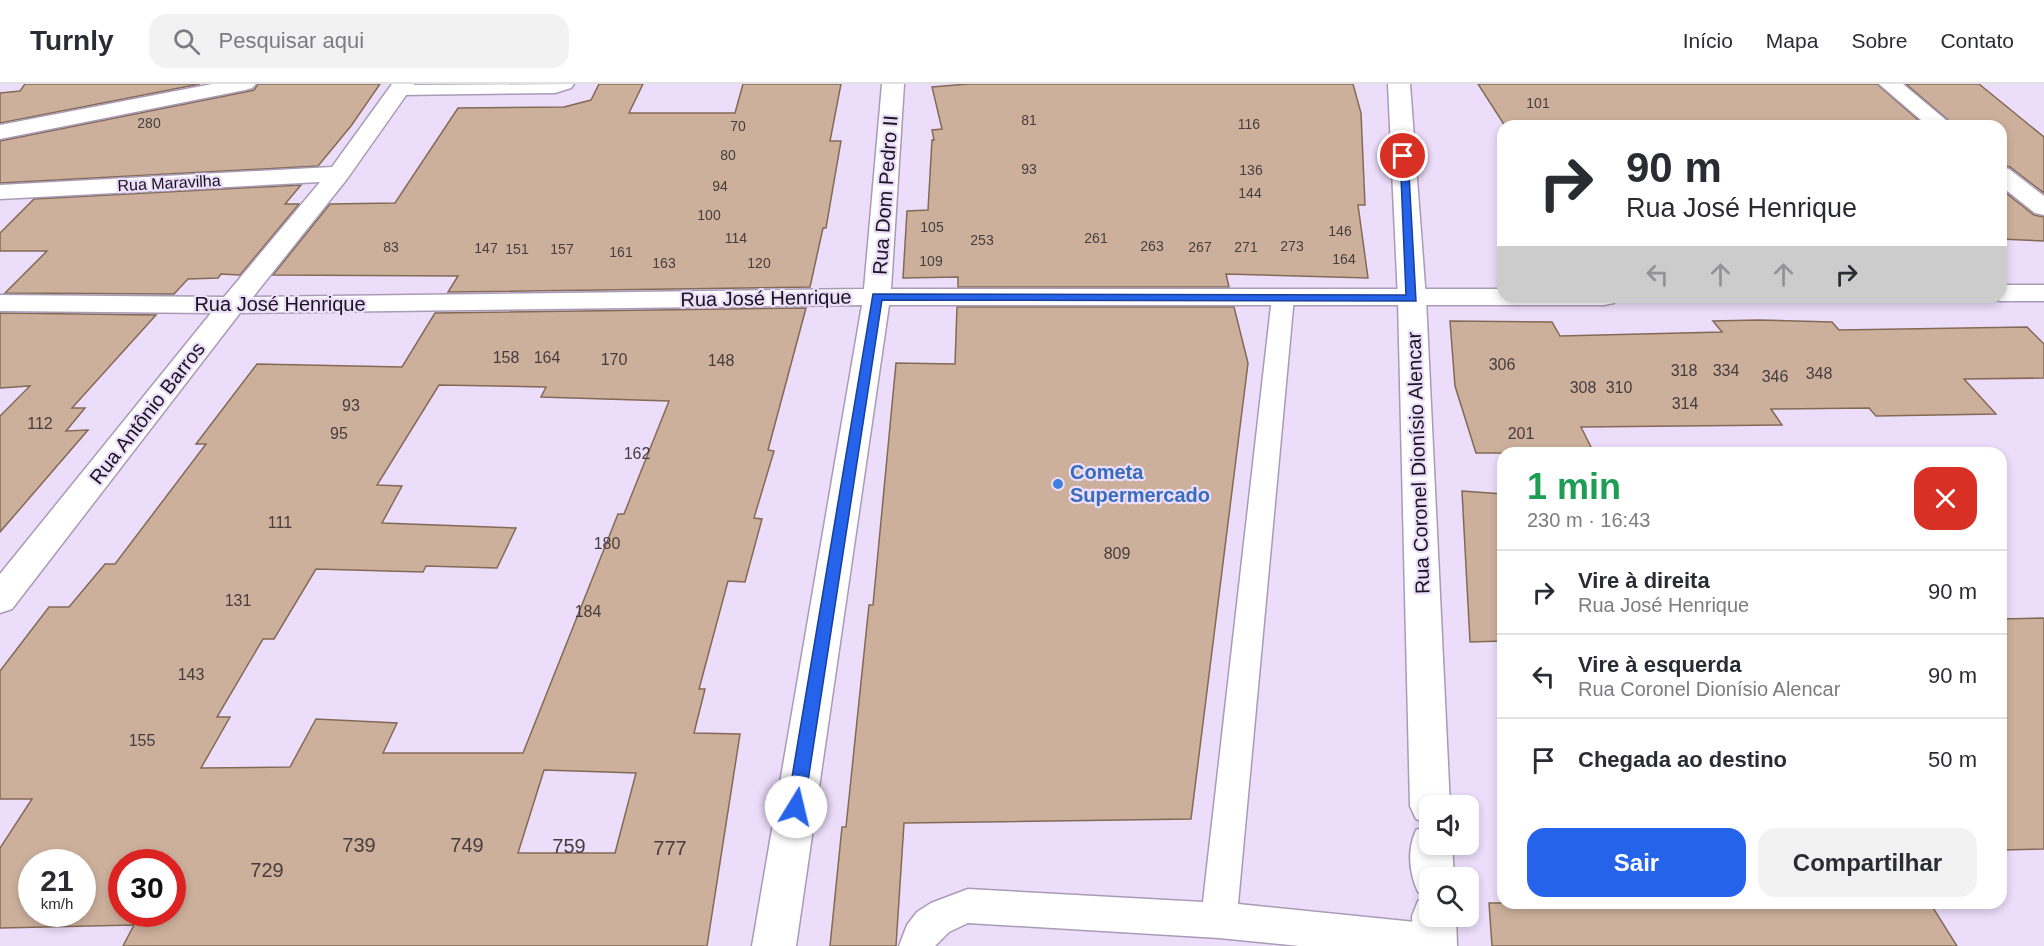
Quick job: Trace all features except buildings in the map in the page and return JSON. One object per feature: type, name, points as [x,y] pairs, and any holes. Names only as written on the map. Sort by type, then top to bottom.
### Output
[{"type":"street","points":[[0,132],[245,84]]},
{"type":"street","name":"Rua Dom Pedro II","points":[[774,946],[877,297],[893,84]]},
{"type":"street","name":"Rua Coronel Dionísio Alencar","points":[[1399,84],[1412,299],[1430,795]]},
{"type":"street","points":[[1890,84],[1935,120]]},
{"type":"street","name":"Rua Antônio Barros","points":[[0,599],[232,304],[339,174],[401,87]]},
{"type":"street","name":"Rua Maravilha","points":[[0,192],[339,174]]},
{"type":"street","points":[[2007,179],[2044,208]]},
{"type":"street","points":[[2007,293],[2044,293]]},
{"type":"street","name":"Rua José Henrique","points":[[0,303],[232,304],[877,297],[1497,298]]},
{"type":"lane","points":[[401,87],[531,89],[555,88],[565,84]]},
{"type":"lane","points":[[1219,920],[1283,297]]},
{"type":"lane","points":[[916,946],[919,934],[940,914],[968,906],[1435,935]]},
{"type":"place","name":"Cometa Supermercado","points":[[1058,484]]},
{"type":"route","points":[[796,807],[877,297],[1412,299],[1403,156]]}]
